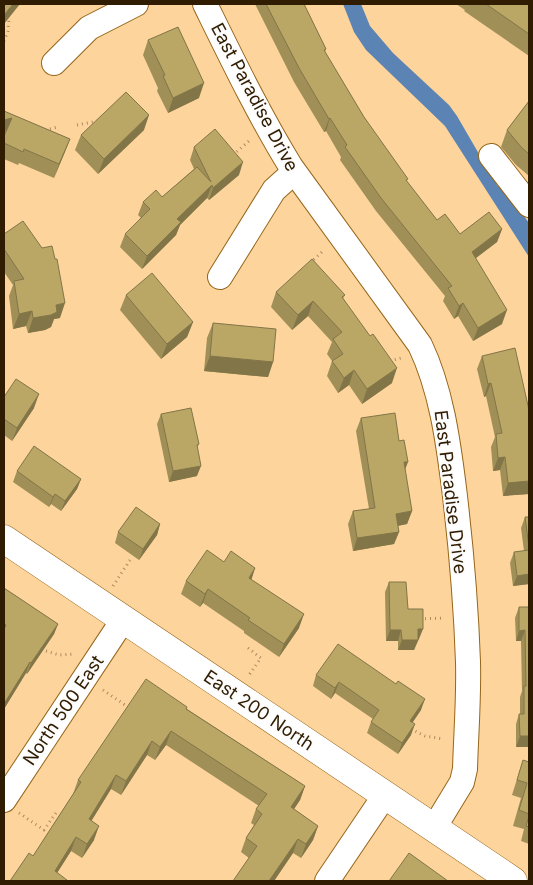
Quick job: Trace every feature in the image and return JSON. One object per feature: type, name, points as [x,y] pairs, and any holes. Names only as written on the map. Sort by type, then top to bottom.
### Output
[{"type":"street","points":[[54,63],[89,28],[136,4]]},
{"type":"street","name":"East Paradise Drive","points":[[205,4],[246,87],[294,172],[420,345],[430,368],[440,407],[451,466],[460,534],[468,673],[466,769],[462,782],[434,828]]},
{"type":"street","points":[[491,156],[529,205]]},
{"type":"street","points":[[220,277],[274,190],[294,172]]},
{"type":"street","name":"East 200 North","points":[[4,539],[513,881]]},
{"type":"street","name":"North 500 East","points":[[8,804],[123,620]]},
{"type":"street","points":[[327,881],[385,795]]},
{"type":"path","points":[[4,41],[10,25],[9,19]]},
{"type":"path","points":[[77,125],[96,121],[102,122]]},
{"type":"path","points":[[38,132],[58,127]]},
{"type":"path","points":[[229,159],[249,141]]},
{"type":"path","points":[[305,268],[323,251]]},
{"type":"path","points":[[384,361],[394,361],[401,358]]},
{"type":"path","points":[[112,588],[132,557]]},
{"type":"path","points":[[420,619],[447,618]]},
{"type":"path","points":[[247,679],[261,658],[248,648]]},
{"type":"path","points":[[46,650],[60,655],[75,654]]},
{"type":"path","points":[[410,728],[425,736],[449,739]]},
{"type":"path","points":[[8,804],[44,830],[58,810]]},
{"type":"water","points":[[343,4],[361,4],[370,26],[393,53],[449,105],[497,185],[511,198],[529,223],[529,257],[445,126],[366,50],[354,32]]},
{"type":"building","points":[[4,4],[13,4],[4,15]]},
{"type":"building","points":[[266,4],[304,4],[326,49],[324,50],[364,117],[408,179],[406,180],[437,220],[445,214],[460,234],[489,212],[502,229],[472,252],[507,310],[478,328],[463,303],[459,306],[448,288],[452,286],[381,198],[345,147],[347,145],[329,119],[299,68]]},
{"type":"building","points":[[486,4],[529,4],[529,34]]},
{"type":"building","points":[[178,27],[204,83],[173,98],[163,76],[165,75],[148,40]]},
{"type":"building","points":[[126,92],[149,115],[104,159],[81,135]]},
{"type":"building","points":[[529,101],[529,154],[507,130]]},
{"type":"building","points":[[4,111],[70,139],[59,164],[24,149],[23,152],[4,143],[4,136],[12,118],[4,120]]},
{"type":"building","points":[[215,129],[243,162],[213,188],[212,185],[177,219],[181,222],[147,256],[125,234],[150,209],[143,202],[156,190],[162,197],[197,167],[211,182],[194,147]]},
{"type":"building","points":[[23,221],[42,248],[52,246],[55,259],[57,259],[65,303],[56,305],[57,312],[51,315],[33,318],[32,311],[19,314],[14,281],[24,279],[4,249],[4,234]]},
{"type":"building","points":[[312,259],[345,295],[342,297],[370,336],[373,334],[397,368],[367,389],[354,370],[344,378],[332,361],[343,354],[333,339],[342,332],[313,301],[298,315],[276,292]]},
{"type":"building","points":[[152,273],[193,322],[167,344],[126,295]]},
{"type":"building","points":[[213,323],[276,329],[273,362],[210,356]]},
{"type":"building","points":[[515,348],[529,410],[529,481],[508,483],[505,457],[498,458],[496,434],[502,433],[491,383],[488,384],[482,356]]},
{"type":"building","points":[[16,379],[39,394],[17,428],[4,419],[4,397]]},
{"type":"building","points":[[191,408],[199,444],[197,445],[201,466],[173,471],[161,414]]},
{"type":"building","points":[[395,413],[399,441],[404,440],[408,462],[404,462],[412,511],[396,514],[399,532],[357,538],[353,511],[375,508],[361,418]]},
{"type":"building","points":[[34,446],[81,479],[65,501],[55,494],[53,497],[17,471]]},
{"type":"building","points":[[136,507],[160,524],[143,549],[118,532]]},
{"type":"building","points":[[525,517],[529,517],[529,547]]},
{"type":"building","points":[[207,550],[224,562],[231,551],[255,568],[249,578],[304,614],[284,644],[248,620],[250,618],[208,589],[205,594],[186,581]]},
{"type":"building","points":[[529,550],[529,574],[517,576],[514,552]]},
{"type":"building","points":[[389,582],[406,582],[408,609],[423,609],[423,629],[418,629],[418,640],[402,640],[401,630],[390,630]]},
{"type":"building","points":[[4,588],[58,624],[30,662],[4,704],[4,629],[6,625],[4,624]]},
{"type":"building","points":[[519,607],[529,607],[529,736],[520,736],[519,714],[524,714],[524,686],[526,686],[525,630],[519,631]]},
{"type":"building","points":[[338,644],[396,684],[398,681],[425,699],[410,721],[415,724],[402,743],[371,722],[379,710],[339,682],[335,688],[316,675]]},
{"type":"building","points":[[146,679],[187,707],[186,709],[305,786],[291,807],[318,826],[306,844],[298,839],[269,881],[233,881],[257,846],[246,838],[262,814],[256,809],[267,794],[171,731],[160,747],[152,741],[126,781],[116,775],[89,819],[99,826],[87,844],[76,837],[55,871],[66,881],[10,881],[29,853],[33,856],[81,782],[78,780]]},
{"type":"building","points":[[523,760],[529,762],[529,814],[519,810],[527,783],[517,780]]},
{"type":"building","points":[[529,816],[529,827],[526,826]]},
{"type":"building","points":[[409,853],[448,881],[389,881]]}]
